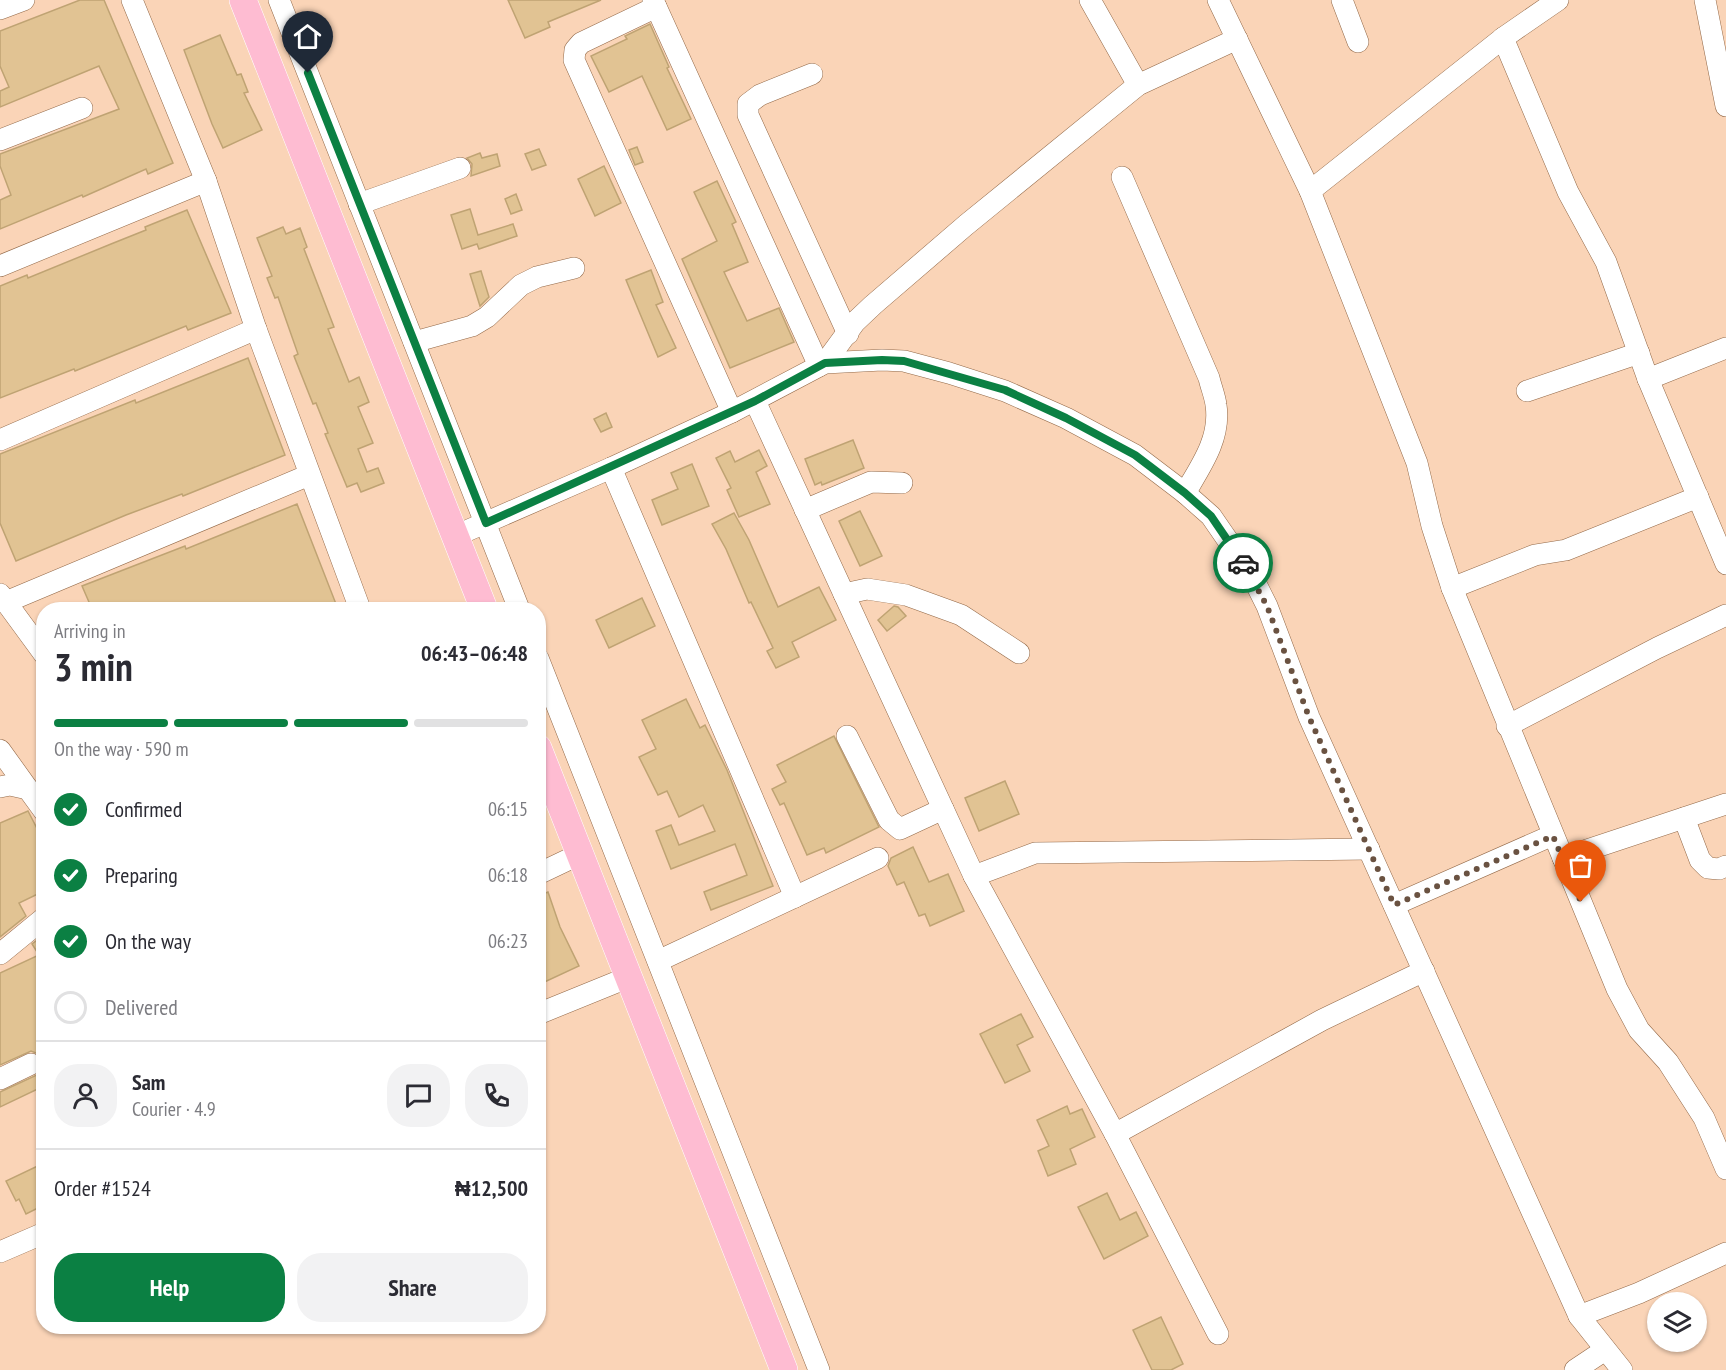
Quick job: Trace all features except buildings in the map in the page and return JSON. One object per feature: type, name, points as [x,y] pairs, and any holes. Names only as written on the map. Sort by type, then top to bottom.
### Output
[{"type":"main road","points":[[243,0],[480,602]]},
{"type":"main road","points":[[546,768],[784,1370]]},
{"type":"street","points":[[132,0],[206,181],[256,329],[357,602]]},
{"type":"street","points":[[1090,0],[1138,85]]},
{"type":"street","points":[[1218,0],[1310,191],[1417,463],[1432,526],[1452,588],[1617,989],[1639,1030],[1668,1062],[1704,1118],[1726,1169]]},
{"type":"street","points":[[1342,0],[1358,42]]},
{"type":"street","points":[[1310,191],[1503,38],[1558,0]]},
{"type":"street","points":[[1705,0],[1726,106]]},
{"type":"street","points":[[287,2],[359,204],[516,602]]},
{"type":"street","points":[[732,412],[574,60],[575,50],[581,44],[654,3],[822,365]]},
{"type":"street","points":[[1503,38],[1568,192],[1606,262],[1648,379],[1726,564]]},
{"type":"street","points":[[455,536],[732,412],[822,365],[855,322],[873,305],[966,225],[1138,85],[1237,39]]},
{"type":"street","points":[[812,74],[760,95],[748,105],[748,115],[848,334]]},
{"type":"street","points":[[0,140],[82,108]]},
{"type":"street","points":[[359,204],[460,168]]},
{"type":"street","points":[[1122,177],[1209,378],[1217,406],[1215,431],[1207,455],[1185,493]]},
{"type":"street","points":[[0,266],[206,181]]},
{"type":"street","points":[[414,342],[472,326],[487,317],[521,285],[574,268]]},
{"type":"street","points":[[0,440],[256,329]]},
{"type":"street","points":[[1648,379],[1726,348]]},
{"type":"street","points":[[1527,391],[1639,353]]},
{"type":"street","points":[[822,365],[882,360],[904,361],[1005,390],[1066,418],[1135,455],[1211,516],[1251,574],[1262,595],[1309,717],[1579,1316],[1622,1370]]},
{"type":"street","points":[[755,401],[974,876],[1115,1134],[1218,1334]]},
{"type":"street","points":[[611,468],[795,897]]},
{"type":"street","points":[[36,643],[3,598],[309,475]]},
{"type":"street","points":[[806,510],[871,482],[902,483]]},
{"type":"street","points":[[1452,588],[1535,555],[1566,550],[1698,497]]},
{"type":"street","points":[[844,594],[867,589],[906,595],[962,615],[1019,653]]},
{"type":"street","points":[[1507,726],[1726,615]]},
{"type":"street","points":[[546,678],[819,1370]]},
{"type":"street","points":[[847,736],[894,826],[900,829],[943,809]]},
{"type":"street","points":[[0,750],[36,800]]},
{"type":"street","points":[[0,787],[10,785],[28,789]]},
{"type":"street","points":[[1563,858],[1726,804]]},
{"type":"street","points":[[1684,818],[1700,860],[1708,868],[1719,869],[1726,866]]},
{"type":"street","points":[[1394,905],[1553,836]]},
{"type":"street","points":[[974,876],[1035,853],[1369,849]]},
{"type":"street","points":[[546,870],[580,854]]},
{"type":"street","points":[[658,961],[878,858]]},
{"type":"street","points":[[0,954],[36,925]]},
{"type":"street","points":[[1115,1134],[1322,1020],[1424,971]]},
{"type":"street","points":[[546,1011],[629,977]]},
{"type":"street","points":[[0,1079],[31,1064]]},
{"type":"street","points":[[0,1252],[36,1236]]},
{"type":"street","points":[[1579,1316],[1639,1293],[1726,1253]]},
{"type":"street","points":[[1575,1370],[1605,1350]]},
{"type":"way so far","points":[[1243,563],[1267,606],[1309,717],[1394,905],[1553,836],[1581,902]]},
{"type":"route","points":[[308,73],[486,523],[755,401],[825,363],[904,361],[1005,390],[1066,418],[1135,455],[1211,516],[1243,563]]}]
